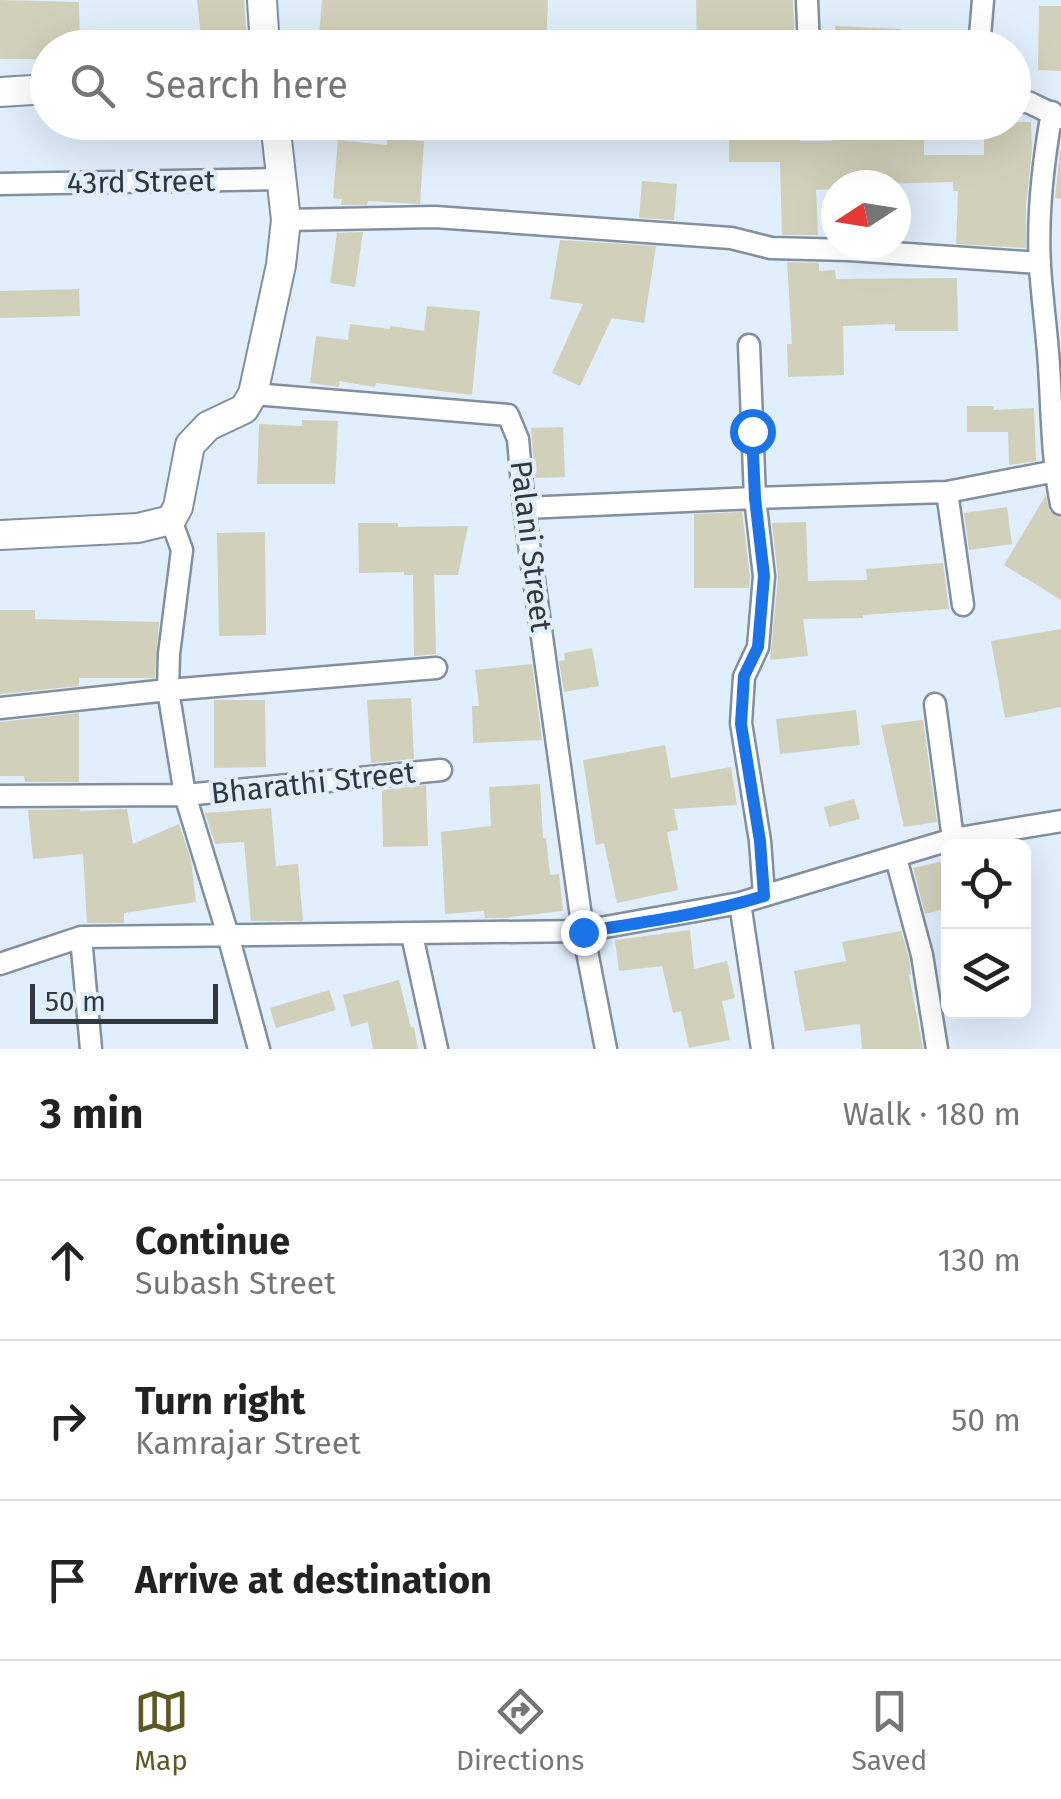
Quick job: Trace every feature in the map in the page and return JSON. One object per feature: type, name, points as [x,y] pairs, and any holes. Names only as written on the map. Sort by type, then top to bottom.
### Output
[{"type":"main road","points":[[262,0],[264,30]]},
{"type":"main road","points":[[0,92],[30,90]]},
{"type":"main road","points":[[0,535],[138,528],[171,520],[178,507],[190,444],[208,426],[244,408],[253,394],[281,265],[286,220],[277,140]]},
{"type":"street","points":[[807,0],[808,30]]},
{"type":"street","points":[[981,30],[983,0]]},
{"type":"street","points":[[1031,105],[1057,115],[1045,151],[1040,263],[1061,504]]},
{"type":"street","name":"43rd Street","points":[[0,184],[282,179]]},
{"type":"street","points":[[286,220],[435,217],[731,238],[771,248],[1040,263]]},
{"type":"street","points":[[748,345],[755,498],[764,576],[758,647],[744,676],[741,724],[760,841],[764,896]]},
{"type":"street","name":"Palani Street","points":[[253,394],[508,416],[518,439],[524,508],[583,932],[606,1049]]},
{"type":"street","points":[[524,508],[946,492],[1058,470]]},
{"type":"street","points":[[946,492],[962,605]]},
{"type":"street","points":[[171,520],[182,550],[168,690],[185,795],[258,1049]]},
{"type":"street","points":[[0,708],[436,668]]},
{"type":"street","points":[[936,704],[953,839],[1061,821]]},
{"type":"street","name":"Bharathi Street","points":[[0,796],[185,795],[441,770]]},
{"type":"street","points":[[0,964],[81,937],[583,932],[740,903],[941,843]]},
{"type":"street","points":[[896,858],[922,955],[938,1049]]},
{"type":"street","points":[[740,903],[762,1049]]},
{"type":"street","points":[[412,935],[436,1049]]},
{"type":"street","points":[[81,937],[91,1049]]},
{"type":"building","points":[[0,0],[79,2],[80,30],[30,30],[30,59],[0,59]]},
{"type":"building","points":[[197,0],[244,0],[246,30],[200,30]]},
{"type":"building","points":[[322,0],[548,0],[547,30],[320,30]]},
{"type":"building","points":[[696,0],[793,0],[794,30],[697,30]]},
{"type":"building","points":[[1039,6],[1061,6],[1061,71],[1038,70]]},
{"type":"building","points":[[835,26],[901,29],[901,30],[835,30]]},
{"type":"building","points":[[1031,122],[1032,149],[1026,248],[956,244],[958,191],[953,191],[953,182],[911,183],[911,170],[821,170],[821,190],[816,190],[818,235],[782,235],[780,162],[729,162],[729,140],[924,140],[924,155],[984,155],[984,140],[1031,140]]},
{"type":"building","points":[[338,140],[387,145],[387,140],[424,141],[420,204],[368,201],[367,205],[341,205],[342,199],[333,198]]},
{"type":"building","points":[[1061,151],[1061,199],[1055,198]]},
{"type":"building","points":[[642,181],[677,184],[674,220],[639,218]]},
{"type":"building","points":[[363,232],[355,287],[330,283],[337,233]]},
{"type":"building","points":[[560,240],[656,246],[644,323],[612,318],[580,386],[552,373],[583,304],[550,299]]},
{"type":"building","points":[[787,262],[819,263],[819,271],[835,270],[836,279],[957,278],[958,331],[895,331],[895,324],[843,326],[844,375],[788,377],[787,344],[792,344]]},
{"type":"building","points":[[79,289],[80,316],[0,318],[0,291]]},
{"type":"building","points":[[427,306],[480,311],[472,395],[376,383],[375,387],[339,381],[339,387],[310,383],[316,336],[348,340],[350,324],[424,331]]},
{"type":"building","points":[[967,406],[994,406],[994,410],[1034,408],[1036,461],[1009,465],[1008,432],[967,432]]},
{"type":"building","points":[[302,420],[338,421],[335,484],[257,484],[259,424],[302,426]]},
{"type":"building","points":[[563,427],[565,477],[535,478],[531,428]]},
{"type":"building","points":[[1046,495],[1050,512],[1061,517],[1061,600],[1004,565]]},
{"type":"building","points":[[1007,507],[1012,544],[969,550],[964,513]]},
{"type":"building","points":[[742,512],[749,588],[694,588],[694,514]]},
{"type":"building","points":[[806,522],[808,581],[867,580],[866,569],[943,563],[949,609],[863,618],[803,619],[808,656],[770,660],[778,577],[772,523]]},
{"type":"building","points":[[358,523],[468,526],[458,575],[434,575],[436,654],[414,656],[413,575],[359,573]]},
{"type":"building","points":[[265,532],[266,635],[219,636],[217,533]]},
{"type":"building","points":[[0,610],[35,610],[35,619],[159,622],[155,678],[79,678],[79,686],[0,694]]},
{"type":"building","points":[[1061,629],[1061,707],[1005,718],[991,641]]},
{"type":"building","points":[[592,648],[599,686],[564,692],[559,661],[565,660],[564,653]]},
{"type":"building","points":[[532,664],[542,740],[473,743],[472,706],[479,706],[475,670]]},
{"type":"building","points":[[411,698],[414,759],[371,763],[367,700]]},
{"type":"building","points":[[214,700],[265,700],[266,767],[214,768]]},
{"type":"building","points":[[856,710],[860,745],[780,754],[776,719]]},
{"type":"building","points":[[79,713],[79,782],[25,782],[24,776],[0,776],[0,722]]},
{"type":"building","points":[[923,720],[937,822],[904,827],[881,725]]},
{"type":"building","points":[[665,745],[671,778],[731,767],[737,805],[674,809],[678,830],[667,832],[678,890],[617,903],[604,843],[596,845],[583,760]]},
{"type":"building","points":[[540,784],[543,838],[550,875],[559,874],[563,911],[503,918],[485,918],[484,911],[445,914],[441,832],[491,826],[489,787]]},
{"type":"building","points":[[426,785],[428,846],[383,847],[382,790]]},
{"type":"building","points":[[854,799],[860,819],[829,827],[824,807]]},
{"type":"building","points":[[271,808],[276,866],[298,864],[303,921],[251,921],[244,842],[215,844],[205,813]]},
{"type":"building","points":[[127,809],[133,844],[179,824],[191,860],[196,902],[124,913],[124,923],[87,923],[83,854],[33,859],[28,810]]},
{"type":"building","points":[[941,862],[941,910],[925,914],[913,868]]},
{"type":"building","points":[[690,930],[694,969],[727,961],[735,998],[722,1001],[730,1040],[689,1048],[681,1011],[673,1013],[662,966],[619,971],[615,940]]},
{"type":"building","points":[[901,931],[923,1049],[862,1049],[860,1024],[805,1031],[794,971],[846,961],[842,942]]},
{"type":"building","points":[[399,980],[418,1049],[373,1049],[368,1022],[351,1027],[343,995]]},
{"type":"building","points":[[329,990],[336,1010],[276,1028],[270,1008]]},
{"type":"route","points":[[583,932],[764,896],[760,841],[741,724],[744,676],[758,647],[764,576],[752,431]]}]
